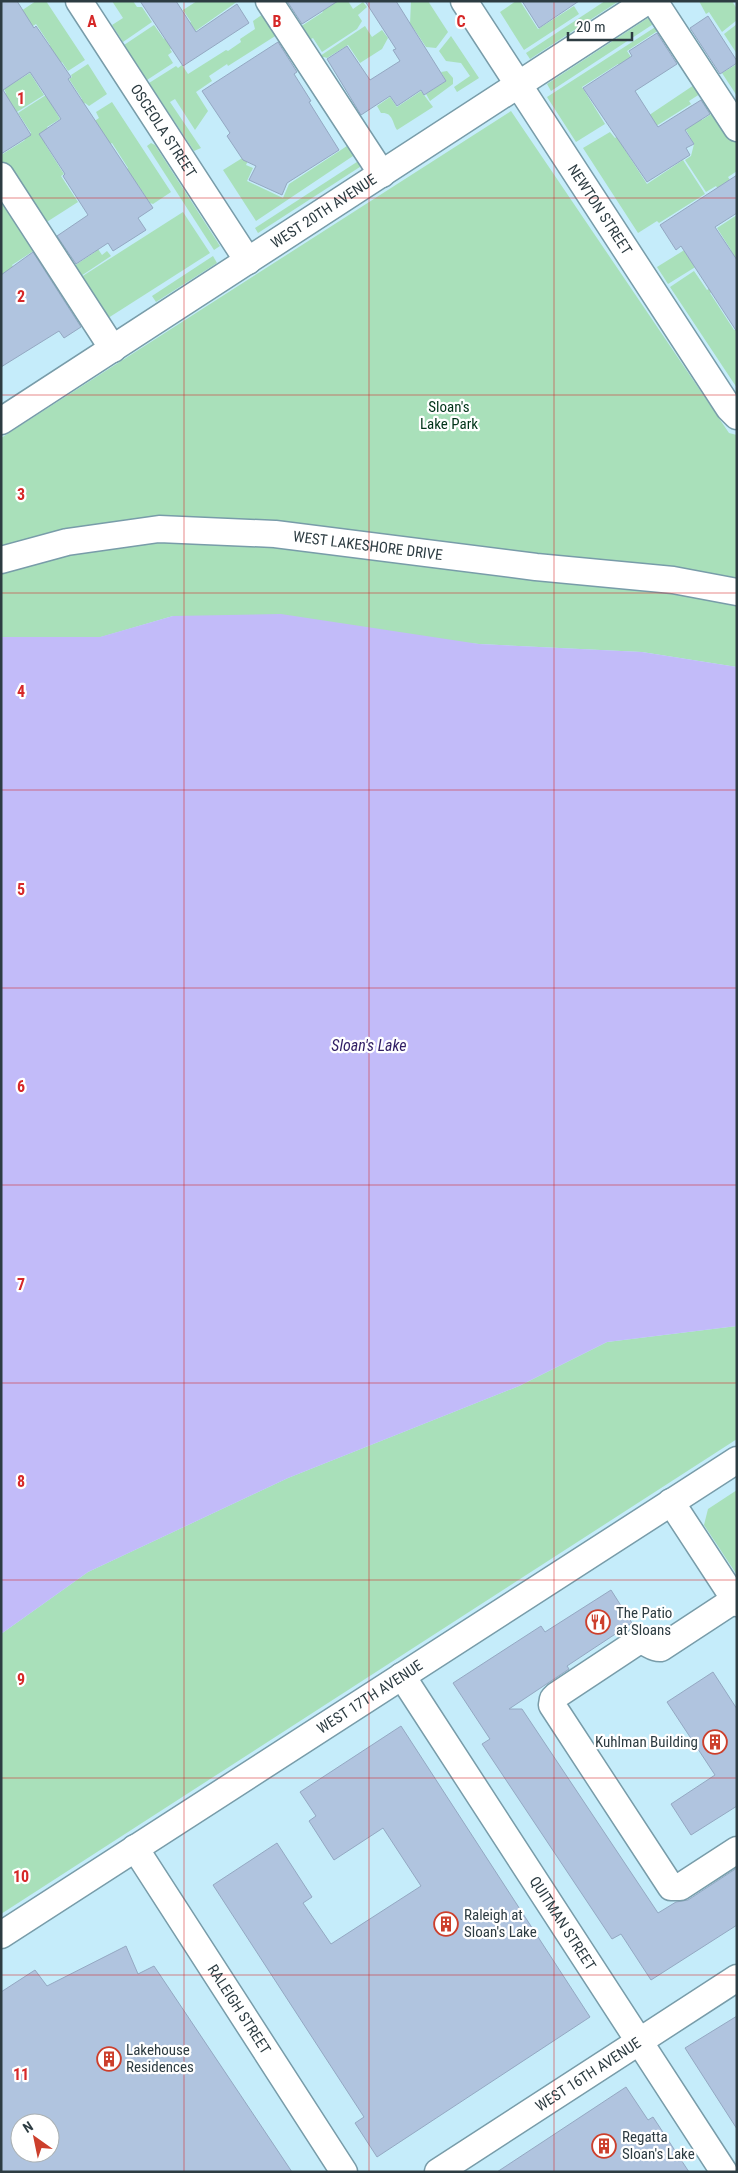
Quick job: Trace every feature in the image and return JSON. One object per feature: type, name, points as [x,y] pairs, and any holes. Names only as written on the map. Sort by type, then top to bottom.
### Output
[{"type":"street","name":"OSCEOLA STREET","points":[[79,1],[248,261]]},
{"type":"street","points":[[269,1],[382,174]]},
{"type":"street","name":"NEWTON STREET","points":[[464,1],[729,408],[737,416]]},
{"type":"street","name":"WEST 20TH AVENUE","points":[[1,421],[647,1]]},
{"type":"street","points":[[654,1],[737,128]]},
{"type":"street","points":[[1,176],[113,349]]},
{"type":"street","name":"WEST LAKESHORE DRIVE","points":[[1,560],[66,542],[159,529],[276,534],[536,567],[672,580],[737,592]]},
{"type":"street","name":"WEST 17TH AVENUE","points":[[1,1935],[737,1460]]},
{"type":"street","points":[[671,1502],[736,1601],[661,1648],[655,1648],[644,1641],[637,1642],[557,1695],[553,1699],[552,1705],[670,1887],[680,1887],[737,1850]]},
{"type":"street","name":"QUITMAN STREET","points":[[402,1676],[724,2172]]},
{"type":"street","name":"RALEIGH STREET","points":[[135,1848],[344,2172]]},
{"type":"street","name":"WEST 16TH AVENUE","points":[[438,2172],[737,1978]]},
{"type":"green space","points":[[36,1],[46,1],[85,60],[68,71],[62,62],[59,64],[48,46],[50,45],[36,24],[1,46],[21,11]]},
{"type":"green space","points":[[112,1],[133,1],[137,7],[142,7],[152,22],[123,42],[112,25],[123,18]]},
{"type":"green space","points":[[197,1],[238,1],[170,49],[172,52],[168,55],[173,63],[147,80],[124,45],[154,25],[164,39],[191,22],[183,10]]},
{"type":"green space","points":[[316,1],[348,1],[353,9],[363,2],[367,7],[358,15],[362,21],[357,29],[322,52],[313,38],[309,40],[300,27],[323,12]]},
{"type":"green space","points":[[411,1],[428,1],[448,32],[436,48],[426,47],[414,29],[393,43],[410,24]]},
{"type":"green space","points":[[516,1],[520,1],[538,29],[574,6],[579,14],[524,50],[500,12]]},
{"type":"green space","points":[[605,1],[619,1],[530,59],[526,53]]},
{"type":"green space","points":[[699,1],[732,1],[737,9],[737,20],[722,32],[709,12],[706,14]]},
{"type":"green space","points":[[266,12],[280,33],[209,76],[212,81],[196,92],[208,111],[195,130],[175,99],[170,102],[201,148],[194,151],[149,83],[176,66],[178,68],[182,65],[188,74],[226,50],[228,51],[241,42],[240,39],[255,29],[253,21]]},
{"type":"green space","points":[[651,16],[658,21],[551,91],[547,84]]},
{"type":"green space","points":[[660,24],[662,28],[627,51],[635,63],[623,71],[618,64],[582,87],[605,124],[576,142],[547,97]]},
{"type":"green space","points":[[737,24],[737,54],[724,34]]},
{"type":"green space","points":[[365,26],[372,37],[382,30],[388,38],[382,49],[360,63],[348,45],[327,58],[321,58],[320,56]]},
{"type":"green space","points":[[451,36],[479,78],[457,92],[454,87],[470,76],[461,63],[446,61],[439,51]]},
{"type":"green space","points":[[88,64],[107,94],[89,106],[85,103],[61,119],[59,114],[82,99],[69,79],[72,77],[71,75]]},
{"type":"green space","points":[[737,64],[737,96],[722,73]]},
{"type":"green space","points":[[447,71],[453,78],[453,84],[430,101],[426,94],[446,81],[441,72]]},
{"type":"green space","points":[[30,73],[44,95],[1,122],[1,96],[6,93],[4,89]]},
{"type":"green space","points":[[697,83],[703,92],[689,101],[691,104],[623,147],[647,184],[683,160],[705,194],[659,223],[657,221],[638,233],[583,148],[610,132],[615,138]]},
{"type":"green space","points":[[421,91],[433,107],[397,130],[392,118],[388,114],[381,113],[377,106],[390,97],[397,107]]},
{"type":"green space","points":[[46,95],[60,119],[47,127],[53,138],[45,144],[64,174],[61,176],[78,202],[42,225],[1,162],[1,155],[25,140],[24,138],[31,133],[18,113]]},
{"type":"green space","points":[[112,102],[171,192],[153,204],[150,203],[138,185],[90,216],[128,168],[112,143],[65,173],[90,124],[99,118],[96,112]]},
{"type":"green space","points":[[692,105],[702,120],[716,111],[737,143],[737,171],[728,177],[737,192],[732,211],[716,186],[706,192],[685,160],[691,156],[694,144],[685,128],[688,125],[680,113]]},
{"type":"green space","name":"Sloan's Lake Park","points":[[511,111],[729,433],[737,435],[737,667],[642,652],[479,644],[173,616],[101,637],[1,637],[1,438]]},
{"type":"green space","points":[[151,143],[155,145],[220,246],[214,250],[147,146]]},
{"type":"green space","points":[[350,144],[356,154],[256,221],[223,170],[252,152],[246,165],[253,168],[247,181],[283,198],[289,184]]},
{"type":"green space","points":[[363,158],[366,163],[258,233],[255,228]]},
{"type":"green space","points":[[1,193],[38,248],[12,265],[15,270],[4,277],[1,274]]},
{"type":"green space","points":[[183,212],[210,253],[105,320],[78,279]]},
{"type":"green space","points":[[737,215],[737,275],[723,255],[731,250],[717,228]]},
{"type":"green space","points":[[96,246],[102,255],[107,251],[111,256],[78,278],[71,268],[95,252]]},
{"type":"green space","points":[[686,249],[697,266],[668,284],[657,267]]},
{"type":"green space","points":[[213,256],[217,263],[156,302],[152,296]]},
{"type":"green space","points":[[694,271],[707,290],[733,273],[735,276],[710,293],[734,330],[737,329],[737,388],[670,287]]},
{"type":"green space","points":[[737,1326],[737,1439],[1,1914],[1,1634],[88,1572],[288,1478],[519,1386],[607,1342]]},
{"type":"green space","points":[[737,1490],[737,1575],[704,1525],[708,1509]]},
{"type":"water","name":"Sloan's Lake","points":[[281,614],[479,644],[642,652],[737,667],[737,1326],[607,1342],[519,1386],[288,1478],[88,1572],[1,1634],[1,637],[100,637],[173,616]]},
{"type":"building","points":[[1,1],[17,1],[34,28],[36,26],[71,77],[68,79],[153,208],[138,218],[146,230],[113,251],[108,243],[76,264],[57,236],[88,215],[63,176],[65,174],[39,134],[61,119],[30,72],[3,90],[31,135],[1,154]]},
{"type":"building","points":[[140,1],[176,1],[196,32],[237,4],[249,23],[183,66]]},
{"type":"building","points":[[287,1],[338,1],[302,24]]},
{"type":"building","points":[[365,1],[396,1],[446,81],[424,95],[421,90],[397,106],[390,96],[361,115],[327,59],[347,46],[370,80],[400,61],[393,50],[396,49]]},
{"type":"building","points":[[522,1],[579,1],[539,28]]},
{"type":"building","points":[[708,16],[737,61],[737,63],[720,74],[690,28]]},
{"type":"building","points":[[657,33],[677,64],[635,91],[658,127],[701,100],[710,114],[685,130],[694,144],[686,148],[690,155],[647,182],[583,88],[632,56],[629,51]]},
{"type":"building","points":[[278,42],[297,72],[294,74],[311,101],[309,102],[339,150],[287,183],[282,195],[249,180],[256,166],[243,160],[227,136],[230,133],[202,91]]},
{"type":"building","points":[[737,175],[737,213],[715,227],[737,260],[737,332],[681,246],[676,250],[660,225]]},
{"type":"building","points":[[33,252],[81,327],[64,338],[59,331],[1,367],[1,275]]},
{"type":"building","points":[[611,1590],[632,1623],[567,1666],[569,1669],[509,1709],[522,1709],[658,1913],[676,1902],[688,1900],[737,1868],[737,1925],[651,1980],[621,1934],[612,1939],[482,1744],[490,1739],[453,1683],[541,1626],[545,1632]]},
{"type":"building","name":"Kuhlman Building","points":[[713,1672],[737,1709],[737,1806],[691,1835],[671,1804],[715,1775],[667,1702]]},
{"type":"building","name":"Raleigh at Sloan's Lake","points":[[401,1726],[590,2017],[377,2157],[355,2123],[364,2117],[213,1885],[277,1843],[312,1897],[303,1903],[331,1944],[421,1886],[383,1828],[334,1860],[309,1821],[316,1816],[300,1792]]},
{"type":"building","name":"Lakehouse Residences","points":[[126,1946],[138,1974],[154,1966],[292,2172],[1,2172],[1,1992],[35,1970],[47,1986]]},
{"type":"building","points":[[737,2016],[737,2129],[685,2048]]},
{"type":"building","name":"Regatta Sloan's Lake","points":[[626,2087],[648,2120],[653,2117],[689,2172],[497,2172]]},
{"type":"place","name":"The Patio at Sloans","points":[[598,1622]]},
{"type":"place","name":"Kuhlman Building","points":[[715,1742]]},
{"type":"place","name":"Raleigh at Sloan's Lake","points":[[446,1924]]},
{"type":"place","name":"Lakehouse Residences","points":[[109,2059]]},
{"type":"place","name":"Regatta Sloan's Lake","points":[[604,2146]]}]
